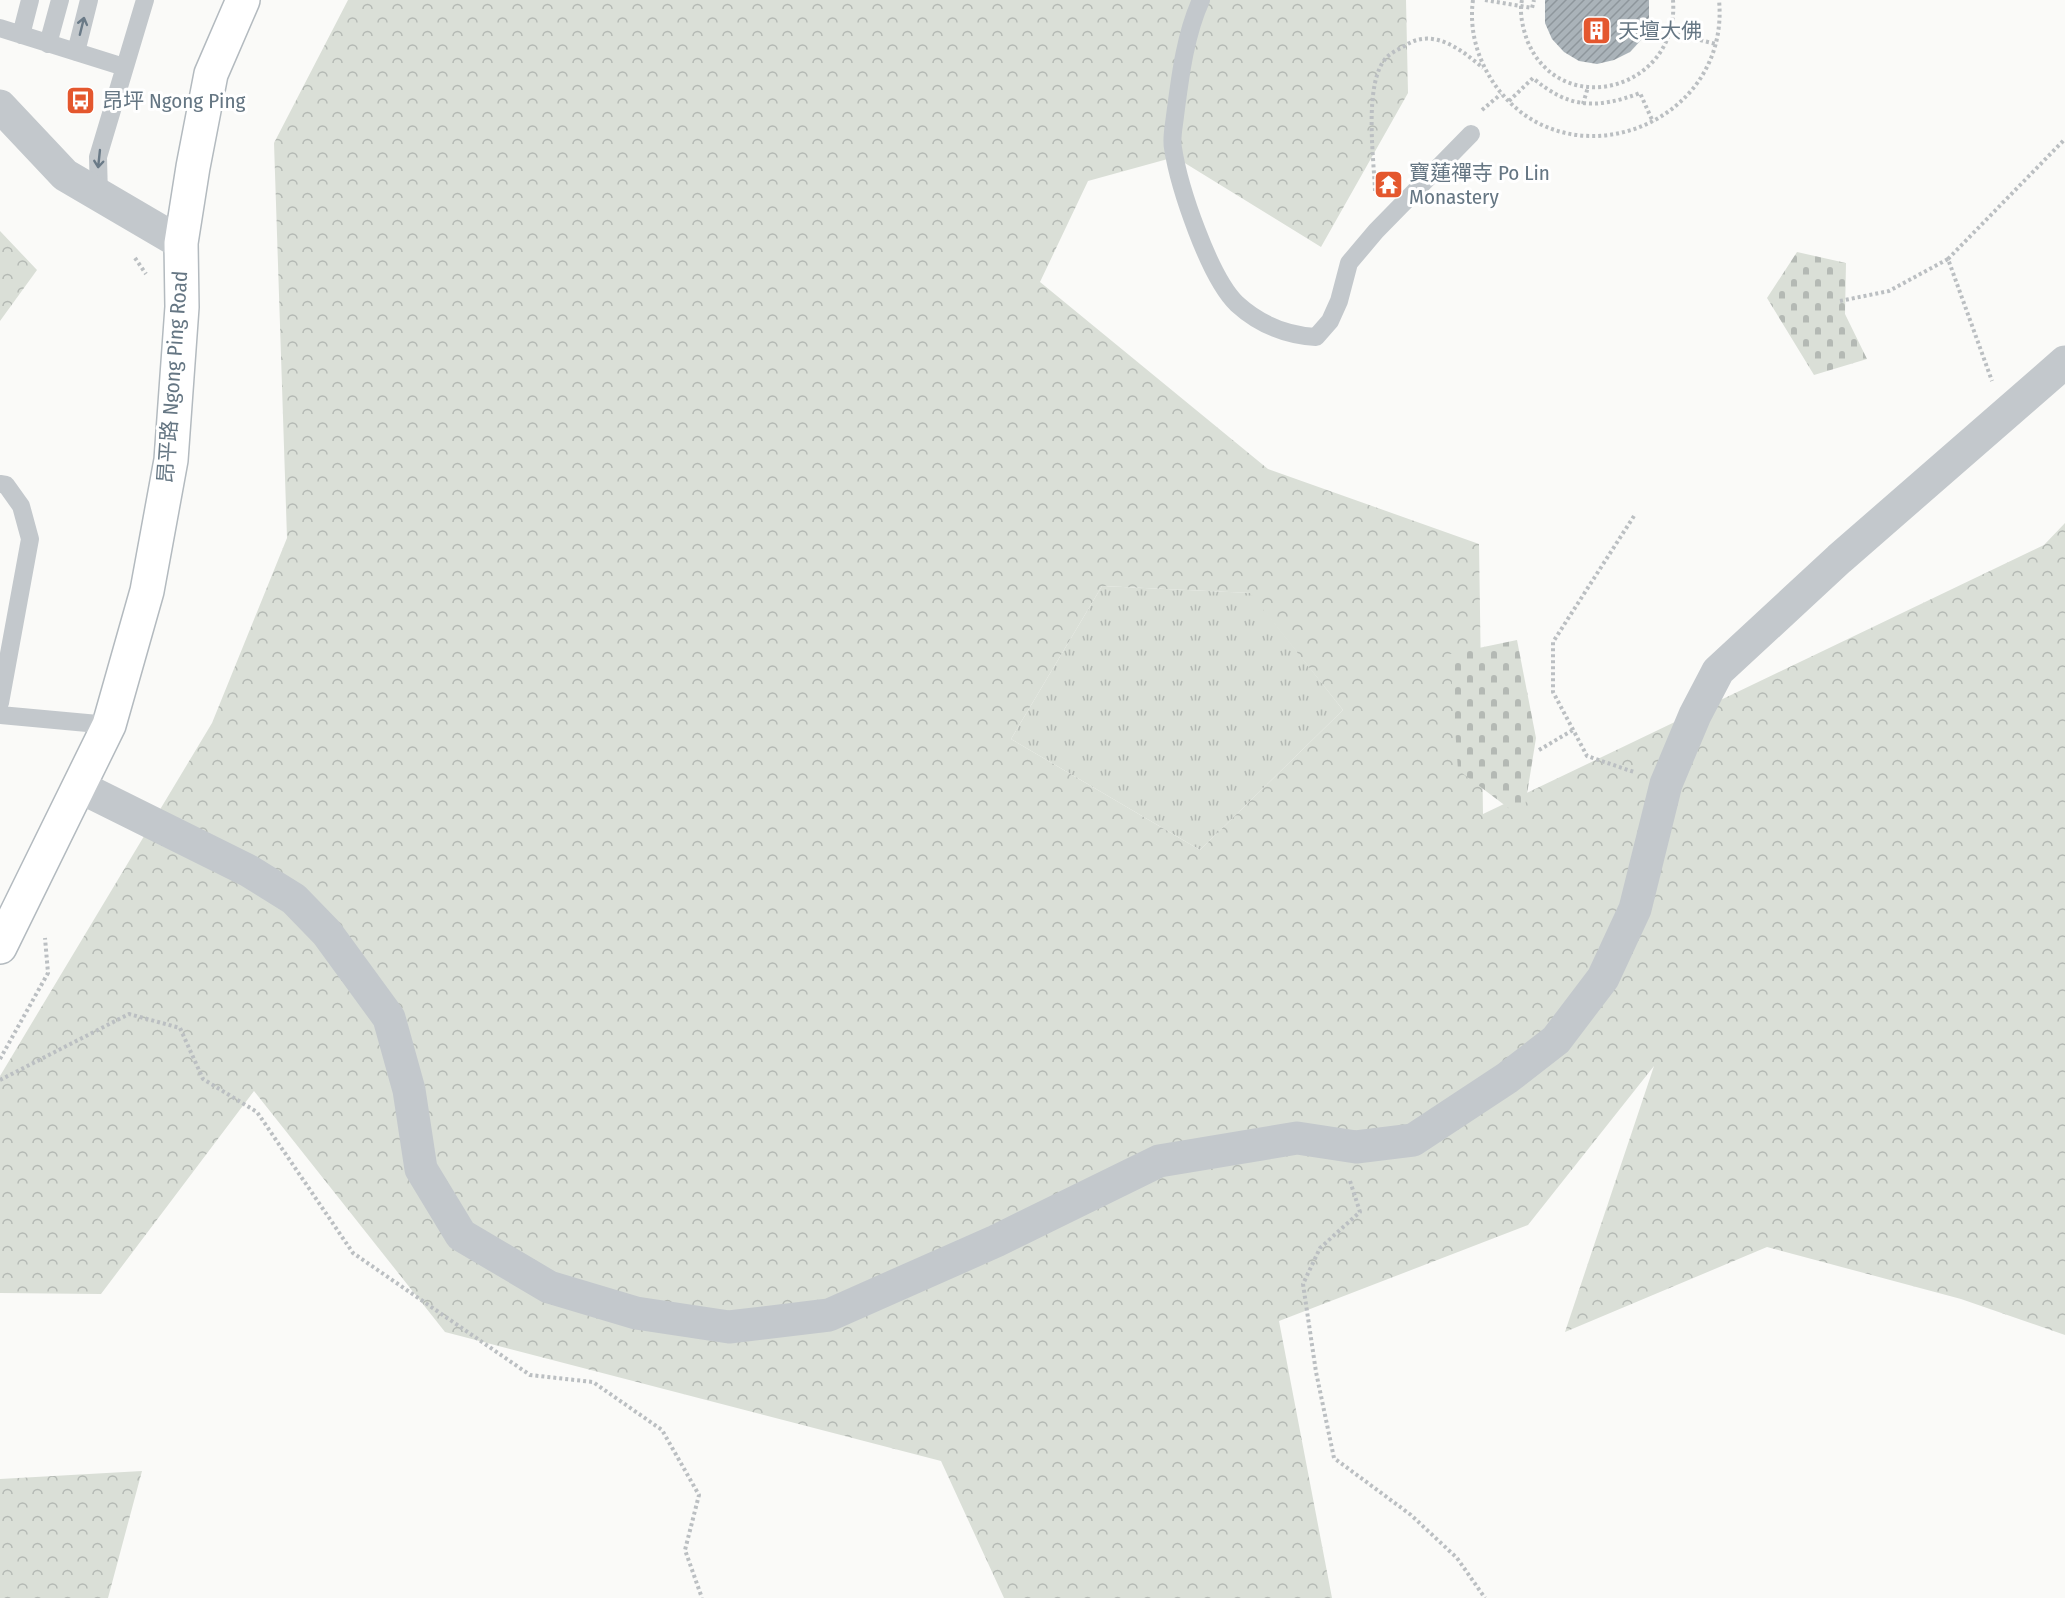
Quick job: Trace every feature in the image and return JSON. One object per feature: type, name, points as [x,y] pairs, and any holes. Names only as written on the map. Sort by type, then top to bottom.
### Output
[{"type":"main road","name":"昂平路 Ngong Ping Road","points":[[0,947],[80,787],[108,725],[147,591],[171,460],[182,307],[181,243],[211,74],[243,0]]},
{"type":"street","points":[[0,106],[65,175],[181,243]]},
{"type":"street","points":[[80,787],[249,871],[294,899],[327,933],[389,1017],[410,1090],[421,1169],[461,1235],[549,1287],[636,1313],[729,1327],[829,1315],[996,1241],[1159,1161],[1297,1138],[1356,1147],[1413,1140],[1507,1078],[1556,1040],[1603,978],[1635,909],[1666,784],[1695,715],[1718,671],[1839,559],[2065,362]]},
{"type":"lane","points":[[21,35],[30,0]]},
{"type":"lane","points":[[48,44],[60,0]]},
{"type":"lane","points":[[76,52],[89,0]]},
{"type":"lane","points":[[99,197],[98,157],[145,0]]},
{"type":"lane","points":[[1202,0],[1180,76],[1172,146],[1192,221],[1220,280],[1236,303],[1273,329],[1290,335],[1316,337],[1334,311],[1349,264],[1376,231],[1471,134]]},
{"type":"lane","points":[[0,28],[124,67]]},
{"type":"lane","points":[[0,484],[6,485],[21,506],[30,539],[0,703]]},
{"type":"lane","points":[[0,715],[108,725]]},
{"type":"path","points":[[1473,0],[1474,40],[1484,69]]},
{"type":"path","points":[[1485,0],[1522,2],[1532,8],[1534,0]]},
{"type":"path","points":[[1522,2],[1523,28],[1532,51],[1547,69],[1568,82],[1588,87],[1614,86],[1637,76],[1655,62],[1671,33],[1674,17],[1672,0]]},
{"type":"path","points":[[1376,202],[1373,97],[1377,74],[1387,57],[1411,42],[1434,39],[1456,46],[1484,69],[1522,114],[1549,128],[1578,136],[1608,136],[1637,130],[1653,122],[1687,97],[1705,72],[1716,44],[1720,15],[1719,0]]},
{"type":"path","points":[[1671,33],[1716,44]]},
{"type":"path","points":[[1509,101],[1533,78],[1550,93],[1583,104],[1618,101],[1640,93],[1653,122]]},
{"type":"path","points":[[1583,104],[1588,87]]},
{"type":"path","points":[[1840,301],[1889,291],[1948,259],[2065,138]]},
{"type":"path","name":"昂平路 Ngong Ping Road","points":[[145,223],[134,257],[150,279]]},
{"type":"path","points":[[1948,259],[2004,416]]},
{"type":"path","points":[[1634,516],[1553,642],[1553,692],[1587,756],[1666,784]]},
{"type":"path","points":[[1539,750],[1573,730]]},
{"type":"path","points":[[0,1059],[48,973],[44,926]]},
{"type":"path","points":[[0,1080],[129,1014],[180,1028],[203,1079],[257,1112],[352,1253],[530,1375],[593,1382],[662,1430],[699,1494],[685,1550],[702,1598]]},
{"type":"path","points":[[1337,1144],[1360,1212],[1320,1248],[1303,1284],[1316,1372],[1334,1458],[1426,1529],[1457,1558],[1485,1598]]},
{"type":"green space","points":[[348,0],[1406,0],[1408,93],[1321,247],[1175,157],[1088,181],[1040,282],[1268,469],[1479,544],[1483,814],[2044,545],[2065,523],[2065,1335],[1961,1299],[1767,1247],[1565,1332],[1654,1066],[1528,1225],[1279,1321],[1332,1598],[1004,1598],[941,1461],[445,1332],[254,1091],[101,1294],[0,1293],[0,1076],[212,723],[287,538],[274,143]],"holes":[[[1102,586],[1250,593],[1343,710],[1200,850],[1011,739]]]},
{"type":"green space","points":[[0,231],[37,270],[0,321]]},
{"type":"green space","points":[[1797,252],[1846,263],[1845,314],[1867,359],[1814,375],[1767,298]]},
{"type":"green space","points":[[1102,586],[1251,593],[1343,710],[1200,850],[1011,739]]},
{"type":"green space","points":[[1517,640],[1536,738],[1523,819],[1458,770],[1450,654]]},
{"type":"green space","points":[[142,1471],[108,1598],[0,1598],[0,1479]]},
{"type":"building","name":"天壇大佛","points":[[1545,0],[1649,0],[1649,23],[1642,39],[1630,52],[1614,60],[1597,64],[1579,61],[1564,52],[1552,39],[1545,23]]},
{"type":"place","name":"天壇大佛","points":[[1597,31]]},
{"type":"place","name":"昂坪 Ngong Ping","points":[[81,101]]},
{"type":"place","name":"寶蓮禪寺 Po Lin Monastery","points":[[1388,185]]}]
